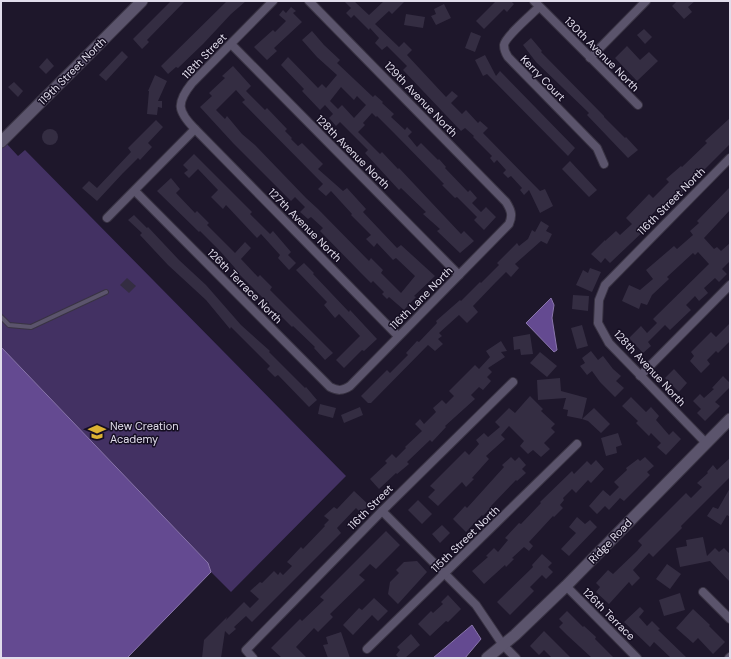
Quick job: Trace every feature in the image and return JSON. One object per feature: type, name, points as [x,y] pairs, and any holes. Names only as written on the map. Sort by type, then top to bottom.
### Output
[{"type":"street","name":"119th Street North","points":[[1,142],[142,1]]},
{"type":"street","name":"118th Street","points":[[195,129],[182,113],[182,97],[192,83],[273,1]]},
{"type":"street","name":"129th Avenue North","points":[[309,1],[506,202],[511,209],[512,217]]},
{"type":"street","points":[[590,58],[646,1]]},
{"type":"street","name":"130th Avenue North","points":[[537,4],[638,105]]},
{"type":"street","name":"Kerry Court","points":[[537,4],[504,43],[504,49],[508,57],[597,148],[604,164]]},
{"type":"street","name":"128th Avenue North","points":[[231,44],[459,276]]},
{"type":"street","points":[[107,218],[195,129]]},
{"type":"street","name":"127th Avenue North","points":[[195,129],[398,336]]},
{"type":"street","name":"116th Street North","points":[[628,261],[730,158]]},
{"type":"street","name":"126th Terrace North","points":[[135,190],[330,387],[342,391]]},
{"type":"street","name":"116th Lane North","points":[[342,391],[350,386],[459,276],[509,224],[512,217]]},
{"type":"street","name":"128th Avenue North","points":[[628,261],[605,285],[599,300],[598,323],[609,343],[706,443]]},
{"type":"street","points":[[640,376],[730,285]]},
{"type":"street","name":"116th Street","points":[[253,658],[246,650],[382,511],[513,382]]},
{"type":"street","name":"Ridge Road","points":[[487,658],[515,635],[566,586],[730,419]]},
{"type":"street","name":"115th Street North","points":[[368,649],[577,444]]},
{"type":"street","points":[[382,511],[476,605],[503,645],[516,658]]},
{"type":"street","name":"126th Terrace","points":[[566,586],[637,658]]},
{"type":"street","points":[[703,592],[730,619]]},
{"type":"lane","points":[[1,317],[9,325],[31,327],[106,292]]},
{"type":"shaded area","points":[[6,143],[18,156],[25,150],[346,476],[231,592],[211,572],[208,563],[1,347],[1,148]]},
{"type":"shaded area","points":[[551,298],[554,305],[552,318],[557,350],[554,352],[526,323]]},
{"type":"shaded area","points":[[1,347],[208,563],[211,572],[127,658],[1,658]]},
{"type":"shaded area","points":[[472,625],[481,639],[465,658],[433,658]]},
{"type":"building","points":[[171,1],[185,1],[147,40],[149,42],[142,49],[133,39]]},
{"type":"building","points":[[227,1],[246,1],[231,14],[178,68],[176,67],[168,74],[161,66]]},
{"type":"building","points":[[344,1],[354,1],[369,15],[384,1],[405,1],[392,14],[389,11],[375,24],[399,47],[404,42],[412,50],[407,55],[446,97],[452,91],[458,96],[451,103],[462,114],[466,110],[478,123],[480,121],[488,128],[483,133],[540,191],[545,189],[553,206],[540,213],[529,190],[524,195],[520,190],[522,188],[511,176],[508,178],[503,173],[506,170],[497,160],[494,163],[490,158],[492,156],[473,137],[474,136],[465,128],[461,131],[403,70],[407,66],[387,46],[382,50],[375,43],[379,38],[370,28],[369,30],[354,15],[351,18],[346,13],[351,8]]},
{"type":"building","points":[[496,1],[511,1],[514,4],[507,12],[504,9],[484,29],[476,21]]},
{"type":"building","points":[[677,1],[695,1],[688,7],[692,12],[684,19],[672,6]]},
{"type":"building","points":[[444,4],[451,18],[436,25],[431,16],[436,14],[434,9]]},
{"type":"building","points":[[291,7],[296,11],[293,13],[302,22],[274,48],[277,51],[267,60],[254,47],[273,30],[275,32],[286,21],[279,15],[283,10],[286,13]]},
{"type":"building","points":[[406,14],[425,17],[423,28],[404,25]]},
{"type":"building","points":[[644,29],[652,37],[645,44],[637,35]]},
{"type":"building","points":[[312,31],[340,60],[337,63],[373,97],[375,95],[383,102],[382,103],[394,114],[391,117],[405,130],[407,127],[412,132],[408,136],[417,147],[421,143],[438,160],[439,159],[446,167],[445,168],[468,192],[470,190],[477,198],[472,203],[481,212],[486,207],[496,217],[484,230],[474,220],[477,217],[457,197],[455,198],[442,185],[444,184],[377,116],[376,117],[372,113],[363,123],[365,125],[358,132],[380,154],[382,152],[398,169],[399,168],[461,234],[464,231],[474,241],[460,253],[437,231],[440,229],[423,214],[426,212],[401,188],[399,190],[365,153],[368,150],[340,122],[336,126],[329,118],[333,114],[325,105],[320,110],[302,91],[304,89],[281,65],[288,57],[318,88],[322,84],[326,88],[337,75],[317,57],[302,40]],"holes":[[[341,87],[354,100],[357,96],[366,105],[354,118],[342,105],[338,109],[330,101]]]},
{"type":"building","points":[[471,32],[481,36],[475,52],[465,48]]},
{"type":"building","points":[[531,38],[542,51],[541,52],[638,150],[628,158],[587,115],[589,113],[536,62],[523,45]]},
{"type":"building","points":[[627,46],[640,60],[649,52],[658,61],[637,81],[615,58]]},
{"type":"building","points":[[122,51],[128,57],[106,81],[99,75]]},
{"type":"building","points":[[485,55],[496,76],[500,71],[575,148],[568,156],[487,74],[483,76],[475,60]]},
{"type":"building","points":[[47,58],[54,66],[46,74],[39,67]]},
{"type":"building","points":[[233,66],[251,86],[246,91],[265,110],[267,108],[287,129],[285,131],[298,146],[302,143],[323,164],[318,169],[343,191],[347,188],[366,209],[363,212],[397,248],[401,245],[435,276],[414,296],[416,297],[404,310],[389,297],[387,299],[382,294],[384,292],[373,281],[371,283],[320,231],[323,228],[311,217],[308,219],[300,212],[305,207],[295,197],[291,201],[233,143],[200,107],[212,96],[209,93],[225,78],[222,76]],"holes":[[[236,90],[245,100],[242,102],[323,184],[318,189],[326,196],[331,191],[352,214],[351,215],[371,235],[366,239],[374,247],[377,243],[393,260],[396,258],[415,276],[401,293],[381,273],[383,270],[371,258],[369,261],[255,145],[242,134],[227,116],[225,119],[216,110]]]},
{"type":"building","points":[[155,75],[167,81],[158,101],[162,101],[162,108],[158,107],[157,115],[147,114],[148,91]]},
{"type":"building","points":[[14,82],[23,91],[18,97],[8,87]]},
{"type":"building","points":[[730,118],[730,144],[660,214],[656,210],[646,221],[650,225],[610,263],[605,258],[601,263],[591,254],[616,231],[620,235],[632,224],[626,218],[649,194],[653,198],[669,182],[666,179],[681,166],[682,167],[707,143],[705,141]]},
{"type":"building","points":[[156,120],[163,127],[148,143],[152,147],[140,160],[138,158],[97,201],[82,188],[89,181],[97,188],[131,152],[128,148]]},
{"type":"building","points":[[47,129],[53,129],[58,134],[56,143],[53,145],[47,145],[42,140],[42,134]]},
{"type":"building","points":[[194,154],[252,212],[250,214],[270,234],[273,231],[291,252],[288,255],[296,263],[289,270],[278,258],[280,255],[261,234],[257,238],[226,205],[223,209],[211,197],[218,190],[198,169],[189,178],[184,173],[188,170],[183,165]]},
{"type":"building","points":[[570,161],[597,190],[589,197],[562,169]]},
{"type":"building","points":[[171,178],[180,189],[176,193],[195,213],[197,211],[209,223],[207,225],[235,253],[245,242],[251,248],[241,259],[258,277],[260,275],[272,287],[270,290],[333,353],[325,360],[314,348],[315,347],[293,326],[292,327],[234,269],[235,268],[220,251],[157,191]]},
{"type":"building","points":[[730,187],[730,210],[704,238],[714,249],[717,247],[721,251],[730,243],[730,261],[722,269],[727,274],[719,282],[715,278],[704,288],[708,293],[699,301],[695,296],[686,305],[691,310],[670,330],[665,325],[648,342],[651,346],[643,353],[629,338],[641,326],[647,333],[657,323],[653,319],[709,264],[698,252],[695,255],[693,253],[667,277],[669,279],[652,295],[647,305],[641,303],[639,309],[622,301],[629,285],[640,290],[653,279],[646,270],[674,246],[677,249],[693,235],[690,231],[699,223],[697,221]]},
{"type":"building","points":[[134,215],[206,285],[241,325],[270,351],[269,352],[305,388],[306,387],[317,400],[309,407],[278,375],[275,377],[267,369],[270,366],[231,327],[230,329],[206,300],[168,265],[140,235],[142,233],[128,220]]},
{"type":"building","points":[[541,221],[549,226],[546,231],[552,234],[547,244],[541,241],[515,264],[519,268],[511,277],[506,272],[473,306],[478,312],[467,323],[459,315],[439,333],[442,336],[438,339],[443,344],[435,351],[428,345],[371,403],[368,403],[361,396],[387,370],[390,373],[408,355],[406,353],[417,341],[419,342],[437,323],[436,321],[460,300],[461,301],[480,282],[481,283],[499,265],[497,263],[517,243],[519,246],[528,239],[532,230],[535,232]]},
{"type":"building","points":[[304,263],[349,312],[350,310],[377,339],[364,351],[362,350],[344,368],[336,360],[360,336],[339,314],[335,318],[324,305],[327,302],[296,270]]},
{"type":"building","points":[[590,268],[601,272],[592,292],[576,285],[583,270],[588,273]]},
{"type":"building","points":[[127,278],[136,286],[129,293],[120,285]]},
{"type":"building","points":[[573,295],[589,296],[588,311],[572,309]]},
{"type":"building","points":[[730,323],[730,341],[718,353],[716,351],[707,360],[710,364],[701,373],[690,361],[694,356],[691,352],[711,332],[716,337]]},
{"type":"building","points":[[582,325],[588,346],[577,349],[571,328]]},
{"type":"building","points":[[530,334],[533,354],[521,355],[520,349],[514,350],[513,337]]},
{"type":"building","points":[[501,341],[507,351],[501,352],[505,357],[488,368],[492,372],[487,377],[491,381],[483,390],[479,387],[471,395],[475,399],[445,426],[446,427],[432,442],[430,440],[407,462],[409,464],[397,474],[396,473],[379,489],[370,479],[387,463],[385,461],[392,454],[396,458],[422,431],[415,424],[420,419],[424,424],[436,412],[433,408],[442,400],[446,404],[454,396],[449,391],[475,365],[479,369],[490,357],[486,351]]},
{"type":"building","points":[[591,351],[598,360],[603,356],[613,369],[621,376],[616,381],[624,388],[615,397],[600,382],[592,371],[587,375],[580,366],[585,363],[582,358]]},
{"type":"building","points":[[540,352],[557,366],[547,377],[530,363]]},
{"type":"building","points":[[674,369],[687,383],[679,392],[665,378]]},
{"type":"building","points":[[723,376],[730,383],[730,387],[715,402],[720,406],[705,421],[697,413],[701,409],[693,401],[700,394],[704,398],[714,389],[712,388]]},
{"type":"building","points":[[560,378],[561,391],[587,398],[582,419],[567,416],[568,410],[563,409],[566,398],[538,400],[537,380]]},
{"type":"building","points":[[530,396],[543,409],[541,411],[555,424],[551,428],[555,432],[544,443],[550,449],[541,457],[533,450],[528,454],[520,446],[524,441],[509,426],[501,435],[505,439],[486,456],[489,459],[466,487],[462,482],[438,506],[428,497],[435,490],[430,486],[465,451],[469,455],[479,444],[476,440],[484,433],[488,437],[500,427],[495,422],[509,408],[515,413]]},
{"type":"building","points":[[631,397],[646,412],[651,407],[659,416],[656,420],[669,435],[673,431],[681,439],[666,455],[657,447],[661,443],[651,433],[649,436],[636,423],[638,421],[622,406]]},
{"type":"building","points":[[320,404],[336,408],[333,418],[318,414]]},
{"type":"building","points":[[360,407],[363,415],[344,423],[341,415]]},
{"type":"building","points":[[594,408],[610,424],[601,433],[588,421],[582,419]]},
{"type":"building","points":[[618,433],[622,445],[616,447],[617,453],[606,456],[601,438]]},
{"type":"building","points":[[511,457],[515,461],[519,457],[526,465],[522,469],[526,473],[517,481],[516,480],[466,532],[453,519],[465,506],[467,508],[504,467],[502,465]]},
{"type":"building","points":[[645,457],[654,466],[647,472],[650,475],[624,501],[620,498],[609,510],[605,506],[597,514],[589,506],[603,490],[610,496],[619,487],[614,482],[627,470],[626,468],[638,459],[640,461]]},
{"type":"building","points":[[730,458],[730,477],[681,526],[682,528],[653,557],[649,553],[633,570],[640,578],[632,586],[629,582],[609,604],[596,592],[600,587],[596,583],[608,570],[613,574],[637,551],[642,545],[638,541],[686,493],[691,498],[702,487],[697,483],[708,473],[707,472],[713,465],[717,470]]},
{"type":"building","points":[[596,460],[604,469],[591,483],[588,480],[576,493],[572,489],[563,498],[564,500],[560,505],[563,508],[554,517],[553,516],[529,542],[533,546],[529,551],[524,547],[512,558],[514,559],[506,567],[505,565],[484,584],[472,571],[488,557],[486,556],[494,548],[498,552],[508,540],[505,538],[519,523],[521,524],[541,503],[540,502],[572,471],[574,474],[587,461],[591,465]]},
{"type":"building","points":[[730,488],[730,517],[727,515],[721,525],[707,516],[713,507],[718,509]]},
{"type":"building","points":[[354,491],[369,505],[361,513],[356,508],[337,528],[341,533],[252,622],[246,616],[234,627],[236,629],[229,635],[225,631],[221,658],[202,658],[204,640],[244,602],[250,608],[259,599],[250,591],[260,582],[262,583],[274,571],[278,575],[280,572],[283,575],[292,566],[287,562],[301,547],[303,549],[325,526],[324,525],[329,520],[324,516],[334,507],[337,509]]},
{"type":"building","points":[[418,500],[432,514],[422,524],[408,510]]},
{"type":"building","points":[[577,517],[585,524],[590,520],[597,527],[569,556],[561,549],[576,533],[569,527]]},
{"type":"building","points":[[442,525],[450,533],[440,543],[432,534]]},
{"type":"building","points":[[386,531],[400,545],[376,569],[370,564],[359,575],[365,580],[330,614],[333,617],[318,632],[314,628],[296,647],[307,658],[282,658],[271,648],[300,619],[302,621],[324,600],[320,597]]},
{"type":"building","points":[[703,537],[707,556],[715,548],[719,552],[724,548],[730,554],[730,582],[710,561],[680,567],[676,548],[687,546],[686,540]]},
{"type":"building","points":[[542,554],[552,563],[548,567],[553,572],[546,579],[542,575],[530,587],[534,591],[510,615],[497,602],[533,567],[532,565]]},
{"type":"building","points":[[417,561],[427,572],[398,604],[388,594],[390,582],[399,573],[396,570],[404,562]]},
{"type":"building","points":[[667,564],[681,574],[670,589],[656,579]]},
{"type":"building","points":[[680,593],[685,610],[664,616],[659,600]]},
{"type":"building","points":[[448,595],[461,609],[448,622],[446,621],[430,636],[418,624],[431,611],[433,613],[443,604],[441,602]]},
{"type":"building","points":[[374,598],[388,611],[378,621],[372,615],[353,635],[343,625],[359,608],[362,610]]},
{"type":"building","points":[[640,607],[644,611],[639,617],[647,626],[652,621],[660,629],[658,630],[687,658],[671,658],[654,642],[650,647],[624,622]]},
{"type":"building","points":[[693,609],[725,642],[713,654],[698,638],[693,643],[676,628]]},
{"type":"building","points":[[567,611],[583,627],[584,626],[596,637],[595,639],[614,658],[592,658],[559,627],[563,623],[559,619]]},
{"type":"building","points":[[544,631],[571,658],[552,658],[544,650],[539,655],[530,646]]},
{"type":"building","points":[[341,632],[350,658],[328,658],[323,645],[328,644],[326,637]]},
{"type":"building","points":[[411,634],[420,645],[405,658],[399,658],[396,655],[400,650],[397,647]]},
{"type":"place","name":"New Creation Academy","points":[[97,432]]}]
